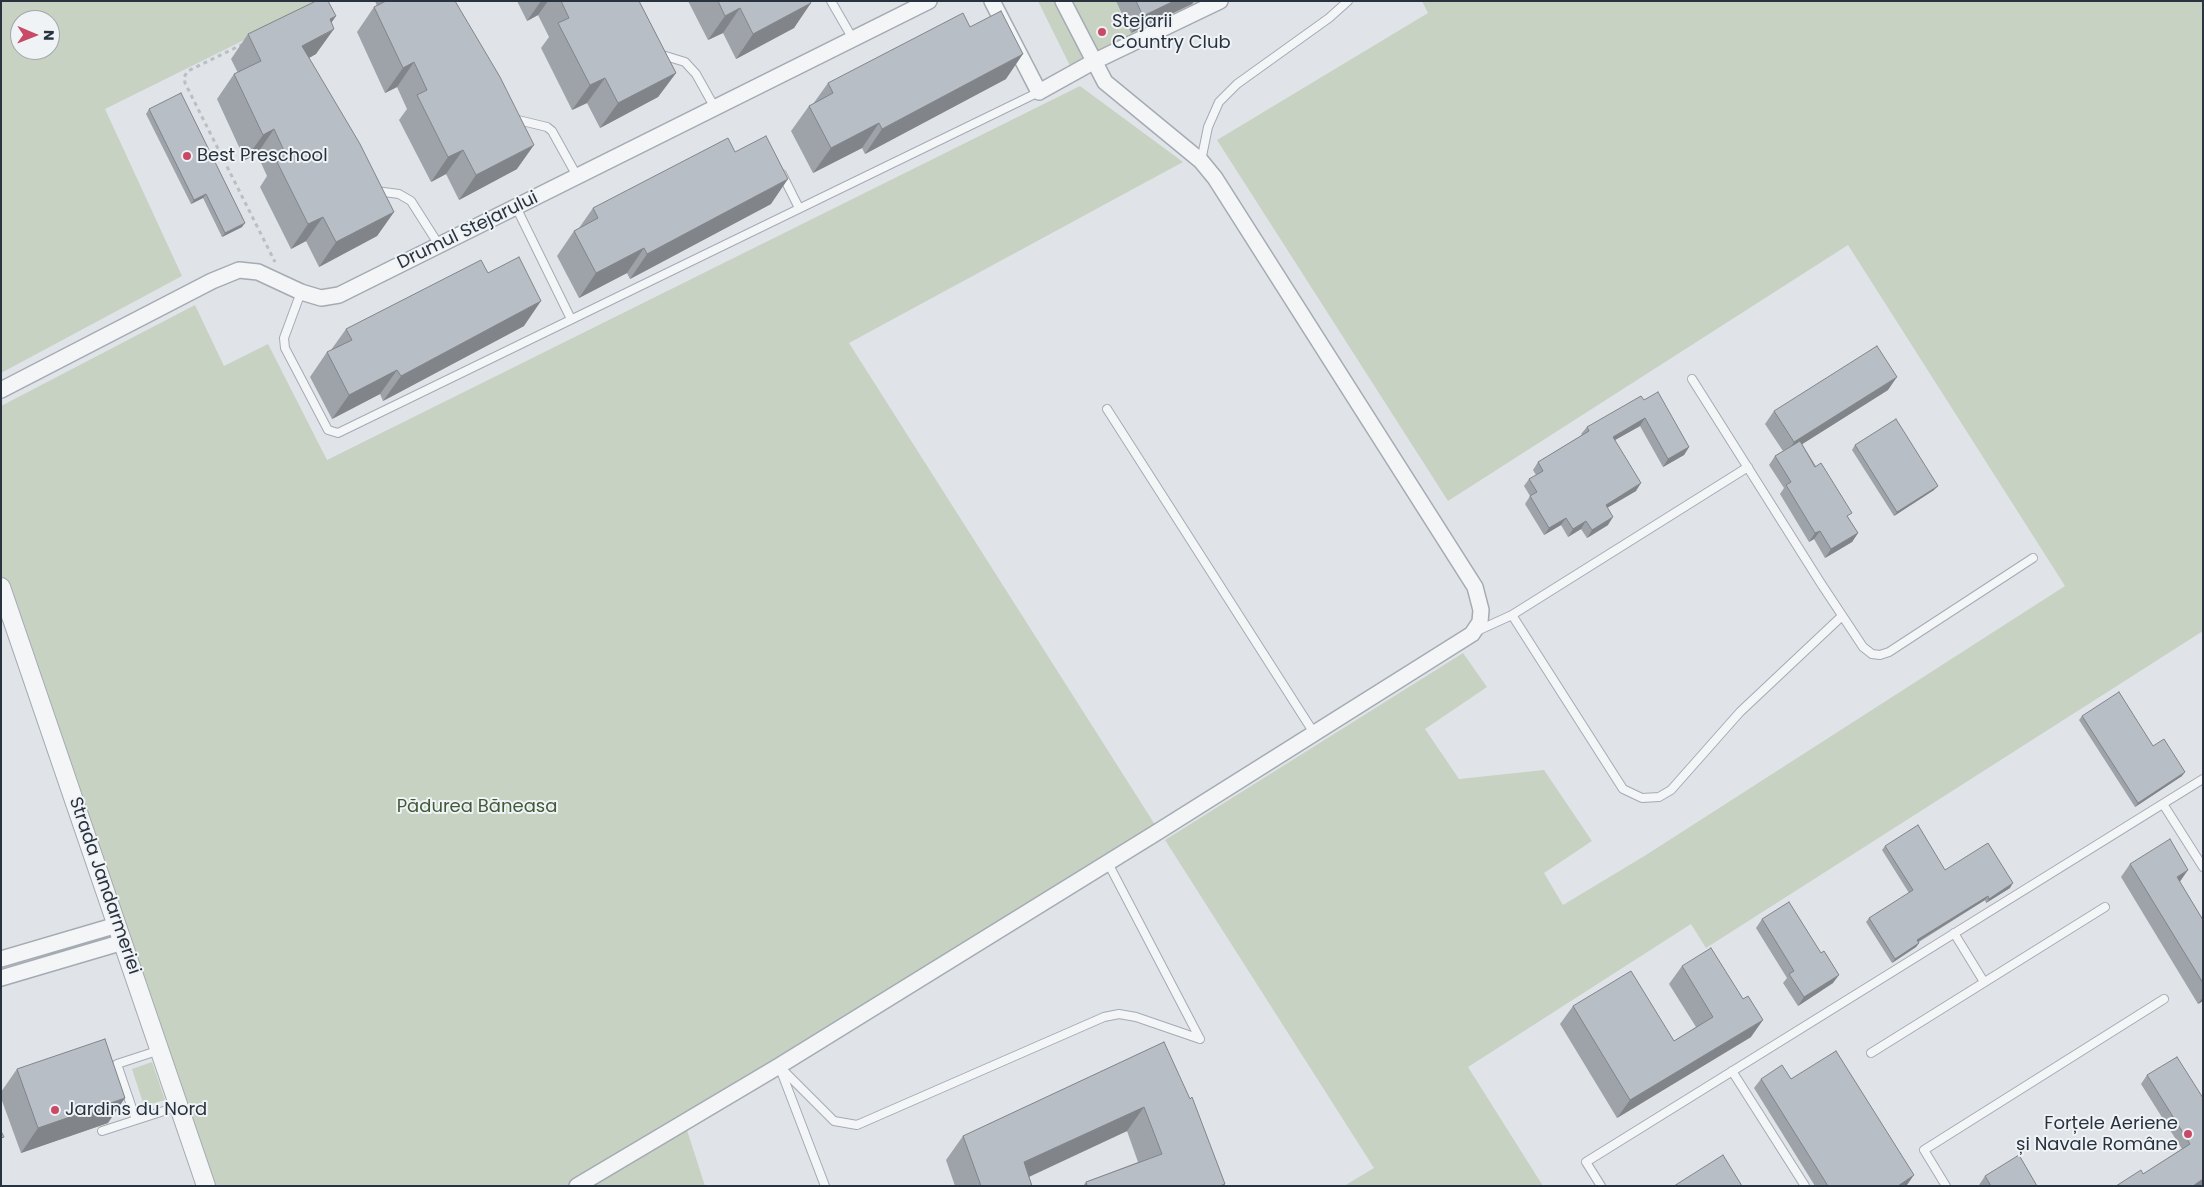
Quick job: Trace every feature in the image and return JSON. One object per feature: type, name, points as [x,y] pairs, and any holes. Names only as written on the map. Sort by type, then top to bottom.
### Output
[{"type":"street","name":"Drumul Stejarului","points":[[1,390],[212,281],[239,270],[252,270],[301,292],[321,298],[339,295],[929,1]]},
{"type":"street","points":[[992,1],[1038,92],[1093,62],[1220,1]]},
{"type":"street","points":[[577,1186],[779,1066],[1108,863],[1472,634],[1480,622],[1481,610],[1475,588],[1215,178],[1200,161],[1105,82],[1062,1]]},
{"type":"street","name":"Strada Jandarmeriei","points":[[1,587],[206,1186]]},
{"type":"street","points":[[1,959],[120,934]]},
{"type":"street","points":[[1,978],[120,934]]},
{"type":"lane","points":[[831,1],[853,39]]},
{"type":"lane","points":[[1200,161],[1208,126],[1219,102],[1237,84],[1329,18],[1348,1]]},
{"type":"lane","points":[[650,50],[685,62],[696,74],[715,108]]},
{"type":"lane","points":[[301,292],[284,338],[285,348],[328,430],[338,433],[1038,92]]},
{"type":"lane","points":[[506,114],[517,121],[540,125],[552,131],[578,176]]},
{"type":"lane","points":[[779,168],[799,208]]},
{"type":"lane","points":[[367,184],[377,192],[399,194],[411,201],[440,245]]},
{"type":"lane","points":[[516,207],[571,319]]},
{"type":"lane","points":[[1692,379],[1842,616],[1863,647],[1872,654],[1880,655],[1889,652],[2033,558]]},
{"type":"lane","points":[[1107,408],[1314,733]]},
{"type":"lane","points":[[1472,634],[1512,615],[1748,467]]},
{"type":"lane","points":[[1512,615],[1623,789],[1642,798],[1659,797],[1671,790],[1740,712],[1842,616]]},
{"type":"lane","points":[[1601,1186],[1586,1162],[2203,779]]},
{"type":"lane","points":[[2163,804],[2203,867]]},
{"type":"lane","points":[[779,1066],[834,1121],[857,1125],[1104,1017],[1119,1014],[1136,1017],[1200,1039],[1108,863]]},
{"type":"lane","points":[[1871,1053],[2105,907]]},
{"type":"lane","points":[[1954,933],[1984,982]]},
{"type":"lane","points":[[1946,1186],[1924,1150],[2164,999]]},
{"type":"lane","points":[[136,1120],[117,1064],[160,1050]]},
{"type":"lane","points":[[779,1066],[825,1186]]},
{"type":"lane","points":[[1732,1071],[1805,1186]]},
{"type":"lane","points":[[102,1132],[179,1106]]},
{"type":"path","points":[[250,40],[188,71],[184,77],[286,285]]},
{"type":"green space","points":[[1,1],[323,1],[105,109],[182,276],[1,373]]},
{"type":"green space","name":"Stejarii Country Club","points":[[1038,1],[1209,1],[1073,72]]},
{"type":"green space","points":[[1422,1],[2203,1],[2203,631],[1706,948],[1691,924],[1468,1067],[1543,1186],[1344,1186],[1374,1168],[1165,840],[1463,653],[1487,687],[1425,729],[1459,779],[1544,770],[1592,841],[1544,873],[1563,905],[1646,855],[2065,586],[1848,245],[1448,501],[1217,140],[1428,13]]},
{"type":"green space","name":"Pădurea Băneasa","points":[[1080,86],[1183,162],[849,343],[1159,831],[685,1124],[705,1186],[206,1186],[1,584],[1,406],[195,305],[224,366],[268,344],[327,460]]},
{"type":"green space","points":[[152,1062],[165,1100],[144,1106],[132,1069]]},
{"type":"building","points":[[316,1],[328,1],[336,16],[330,19],[334,29],[302,46],[360,144],[394,212],[336,242],[323,217],[308,224],[277,162],[287,157],[274,129],[263,135],[234,74],[261,61],[248,34]]},
{"type":"building","points":[[386,1],[455,1],[500,77],[534,145],[476,175],[463,150],[448,157],[417,95],[427,90],[414,62],[403,68],[374,7]]},
{"type":"building","points":[[561,1],[639,1],[676,73],[618,103],[605,78],[590,85],[558,23],[569,18]]},
{"type":"building","points":[[718,1],[810,1],[811,3],[753,34],[740,8],[725,16]]},
{"type":"building","points":[[1136,1],[1174,1],[1143,16]]},
{"type":"building","points":[[1001,11],[1023,54],[882,129],[879,123],[831,148],[809,106],[833,93],[828,83],[963,13],[970,27]]},
{"type":"building","name":"Best Preschool","points":[[181,93],[245,223],[225,233],[206,194],[194,200],[149,109]]},
{"type":"building","points":[[766,136],[788,179],[647,254],[644,248],[596,273],[574,231],[598,218],[593,208],[728,138],[735,152]]},
{"type":"building","points":[[519,257],[541,301],[401,376],[397,370],[349,395],[327,352],[352,340],[346,329],[481,260],[488,273]]},
{"type":"building","points":[[1877,346],[1897,377],[1794,442],[1774,411]]},
{"type":"building","points":[[1658,392],[1689,447],[1668,459],[1645,418],[1613,437],[1641,483],[1606,505],[1613,517],[1592,530],[1586,521],[1573,529],[1566,518],[1549,528],[1530,496],[1537,492],[1529,479],[1543,471],[1538,462],[1589,431],[1587,427],[1641,396],[1644,400]]},
{"type":"building","points":[[1896,419],[1938,486],[1897,512],[1855,445]]},
{"type":"building","points":[[1800,441],[1815,467],[1821,463],[1852,513],[1847,516],[1858,533],[1831,549],[1820,531],[1815,533],[1786,485],[1791,482],[1775,456]]},
{"type":"building","points":[[2119,692],[2153,746],[2164,739],[2185,772],[2138,803],[2082,716]]},
{"type":"building","points":[[1918,825],[1945,870],[1988,843],[2013,883],[1989,899],[1988,896],[1917,940],[1919,943],[1895,959],[1869,918],[1913,890],[1885,846]]},
{"type":"building","points":[[2170,839],[2188,870],[2177,877],[2203,920],[2203,983],[2130,864]]},
{"type":"building","points":[[1789,902],[1821,953],[1824,951],[1839,975],[1804,997],[1789,974],[1794,971],[1762,919]]},
{"type":"building","points":[[1711,948],[1743,999],[1748,996],[1763,1020],[1630,1100],[1573,1006],[1631,971],[1674,1041],[1713,1017],[1682,966]]},
{"type":"building","points":[[105,1039],[125,1098],[38,1128],[17,1069]]},
{"type":"building","points":[[1164,1042],[1190,1099],[1192,1097],[1225,1184],[1220,1186],[1087,1186],[1086,1182],[1162,1154],[1144,1107],[1024,1162],[1032,1186],[981,1186],[963,1136]]},
{"type":"building","points":[[1836,1051],[1914,1175],[1898,1186],[1828,1186],[1761,1079],[1782,1065],[1791,1079]]},
{"type":"building","name":"Forțele Aeriene și Navale Române","points":[[2177,1057],[2203,1098],[2203,1179],[2193,1186],[2116,1186],[2141,1170],[2143,1174],[2190,1144],[2147,1075]]},
{"type":"building","points":[[1723,1155],[1742,1186],[1674,1186]]},
{"type":"building","points":[[2019,1155],[2037,1186],[1991,1186],[1985,1176]]},
{"type":"place","name":"Stejarii Country Club","points":[[1102,32]]},
{"type":"place","name":"Best Preschool","points":[[187,156]]},
{"type":"place","name":"Jardins du Nord","points":[[55,1110]]},
{"type":"place","name":"Forțele Aeriene și Navale Române","points":[[2188,1134]]}]
